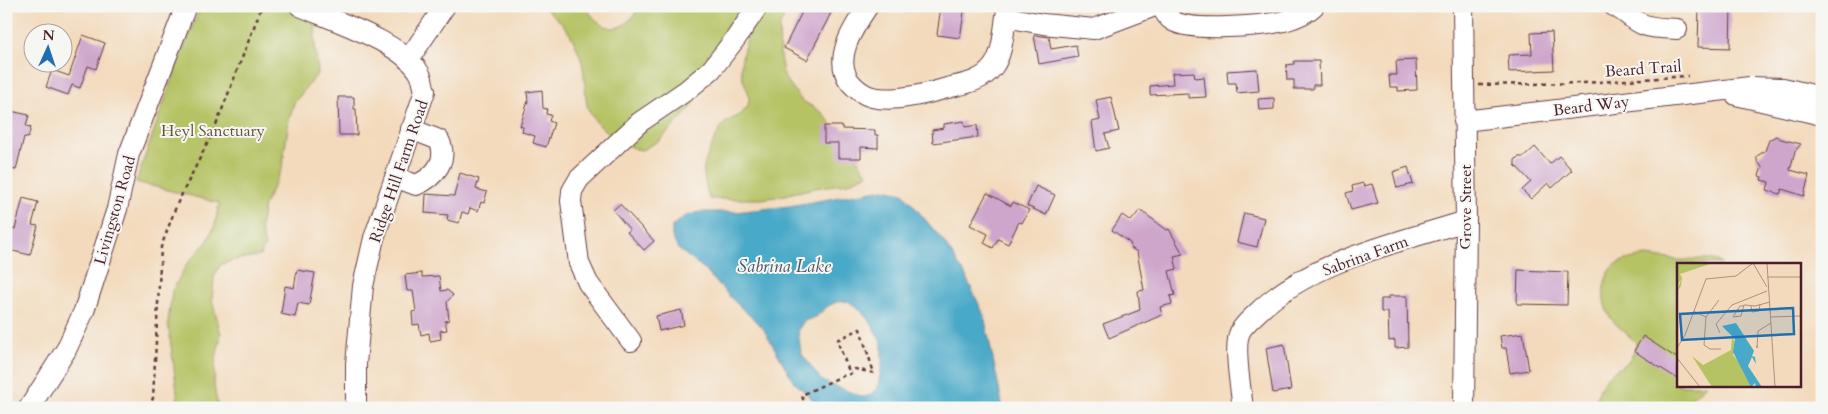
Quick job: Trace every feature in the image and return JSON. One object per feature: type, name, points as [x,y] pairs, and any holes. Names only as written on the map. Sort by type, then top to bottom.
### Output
[{"type":"street","name":"Livingston Road","points":[[29,408],[66,350],[84,312],[116,209],[129,154],[186,6]]},
{"type":"street","name":"Ridge Hill Farm Road","points":[[300,6],[384,42],[408,60],[420,75],[425,91],[374,238],[363,286],[356,364],[356,408]]},
{"type":"street","points":[[408,60],[445,6]]},
{"type":"street","points":[[631,341],[588,283],[579,263],[571,201],[572,191],[579,179],[590,167],[640,122],[688,90],[711,70],[758,6]]},
{"type":"street","points":[[868,6],[852,30],[847,42],[844,53],[844,68],[848,80],[854,87],[863,93],[880,98],[938,91],[980,78],[992,68],[999,55],[1007,12],[1043,24],[1094,29],[1155,6]]},
{"type":"street","points":[[1162,6],[1165,14],[1173,21],[1202,27],[1276,22],[1300,16],[1314,6]]},
{"type":"street","name":"Grove Street","points":[[1462,6],[1465,86],[1466,221],[1464,408]]},
{"type":"street","points":[[1614,6],[1622,9],[1638,22],[1651,27],[1678,29]]},
{"type":"street","name":"Beard Way","points":[[1464,121],[1750,87],[1783,88],[1822,97]]},
{"type":"street","name":"Beard Way","points":[[1718,90],[1822,115]]},
{"type":"street","points":[[395,177],[416,185],[426,180],[442,162],[444,150],[439,140],[411,129]]},
{"type":"street","name":"Sabrina Farm","points":[[1243,408],[1237,348],[1240,332],[1268,302],[1292,285],[1333,264],[1466,221]]},
{"type":"path","points":[[149,408],[153,398],[161,247],[177,204],[215,128],[262,6]]},
{"type":"path","name":"Beard Trail","points":[[1465,86],[1583,83],[1689,76]]},
{"type":"path","points":[[805,408],[802,395],[850,374],[856,369],[874,373],[860,329],[837,340],[850,374]]},
{"type":"green space","name":"Heyl Sanctuary","points":[[201,6],[279,6],[317,23],[315,41],[318,73],[294,103],[289,120],[282,169],[264,205],[260,228],[265,246],[260,256],[234,260],[220,265],[214,277],[212,300],[221,334],[215,364],[214,386],[218,408],[179,408],[168,322],[172,291],[187,264],[207,242],[215,225],[219,203],[136,182],[176,68]]},
{"type":"green space","points":[[544,6],[586,6],[588,11],[600,23],[610,28],[616,28],[627,22],[641,6],[749,6],[690,109],[660,140],[642,150],[617,140],[595,120],[587,105],[583,68],[576,47],[561,22]]},
{"type":"green space","points":[[764,6],[788,6],[779,28],[780,57],[784,77],[801,100],[823,113],[868,174],[848,183],[814,188],[776,197],[761,199],[709,199],[704,176],[705,164],[712,144],[722,126],[743,112],[748,105],[749,97],[742,75],[742,58],[747,39]]},
{"type":"green space","points":[[1646,256],[1678,260],[1707,259],[1720,263],[1677,263],[1677,386],[1705,386],[1686,402],[1662,408],[1595,408],[1596,400],[1604,381],[1632,356],[1636,343],[1616,324],[1609,315],[1604,302],[1604,287],[1609,273],[1616,264]]},
{"type":"water","name":"Sabrina Lake","points":[[884,189],[903,193],[944,242],[964,273],[984,315],[1003,408],[822,408],[794,382],[763,328],[702,267],[678,249],[672,237],[672,226],[684,217],[699,212],[735,212],[790,206]],"holes":[[[848,301],[860,310],[871,323],[882,344],[882,364],[878,386],[871,395],[863,397],[822,381],[801,353],[798,330],[804,321],[816,317],[828,306],[837,302]]]},
{"type":"building","points":[[805,6],[822,6],[832,11],[807,60],[784,48]]},
{"type":"building","points":[[941,6],[965,6],[960,38],[937,35]]},
{"type":"building","points":[[1699,6],[1731,6],[1730,48],[1698,47]]},
{"type":"building","points":[[1552,32],[1554,70],[1509,72],[1508,55],[1532,54],[1531,33]]},
{"type":"building","points":[[83,35],[105,43],[96,69],[88,66],[80,88],[72,85],[68,95],[46,87],[51,72],[69,76],[72,72]]},
{"type":"building","points":[[1034,35],[1049,37],[1051,49],[1076,45],[1078,57],[1039,64]]},
{"type":"building","points":[[1416,60],[1417,90],[1398,91],[1398,87],[1390,87],[1389,75],[1397,75],[1396,61]]},
{"type":"building","points":[[1294,61],[1319,61],[1320,85],[1313,85],[1313,89],[1294,89],[1294,80],[1287,80],[1286,65],[1294,64]]},
{"type":"building","points":[[1257,69],[1259,91],[1237,93],[1236,83],[1228,83],[1227,71]]},
{"type":"building","points":[[1194,72],[1195,78],[1204,77],[1206,97],[1188,98],[1188,93],[1150,95],[1150,86],[1173,84],[1172,73]]},
{"type":"building","points":[[542,90],[543,108],[547,109],[546,114],[551,115],[549,121],[554,123],[546,147],[533,143],[535,136],[522,132],[523,127],[520,126],[528,101],[527,92]]},
{"type":"building","points":[[338,97],[354,97],[357,135],[339,135]]},
{"type":"building","points":[[1111,97],[1119,131],[1105,134],[1109,148],[1096,151],[1092,122],[1100,120],[1096,100]]},
{"type":"building","points":[[1274,98],[1274,109],[1259,110],[1258,99]]},
{"type":"building","points":[[6,110],[29,115],[26,126],[31,127],[28,138],[24,137],[16,170],[6,168]]},
{"type":"building","points":[[964,121],[965,127],[977,125],[978,137],[933,143],[932,130],[944,128],[944,124]]},
{"type":"building","points":[[824,126],[842,126],[842,129],[875,130],[875,135],[878,135],[878,148],[861,147],[861,158],[838,158],[838,143],[824,143]]},
{"type":"building","points":[[1776,136],[1801,144],[1795,151],[1790,170],[1809,175],[1804,196],[1782,189],[1780,194],[1767,190],[1769,182],[1761,180],[1762,177],[1759,176],[1762,167],[1757,161],[1757,156],[1765,151],[1769,140]]},
{"type":"building","points":[[1535,147],[1550,164],[1559,156],[1572,170],[1552,188],[1548,183],[1531,199],[1522,190],[1531,182],[1515,165],[1515,160],[1518,157],[1524,157]]},
{"type":"building","points":[[1408,167],[1413,184],[1397,188],[1393,172]]},
{"type":"building","points":[[460,173],[479,179],[476,189],[487,192],[484,203],[481,202],[478,211],[470,208],[468,214],[462,212],[459,223],[447,220],[448,215],[425,213],[426,194],[454,196]]},
{"type":"building","points":[[1363,183],[1364,186],[1372,184],[1378,203],[1351,210],[1346,193],[1353,191],[1352,186]]},
{"type":"building","points":[[1036,186],[1055,195],[1046,215],[1027,206]]},
{"type":"building","points":[[987,193],[1011,206],[1013,202],[1029,210],[1022,223],[1019,222],[1008,244],[998,239],[993,248],[984,243],[988,234],[970,225]]},
{"type":"building","points":[[23,198],[38,202],[32,225],[38,226],[30,255],[9,250],[11,241],[6,239],[6,227],[15,229]]},
{"type":"building","points":[[620,204],[654,241],[644,250],[627,232],[630,230],[613,210]]},
{"type":"building","points":[[1140,210],[1167,230],[1169,229],[1183,254],[1174,256],[1177,269],[1169,271],[1175,295],[1170,296],[1172,304],[1160,307],[1162,315],[1109,338],[1103,324],[1140,310],[1138,291],[1144,290],[1137,252],[1131,248],[1130,243],[1112,230],[1122,215],[1131,221]]},
{"type":"building","points":[[1244,213],[1264,218],[1257,247],[1237,242]]},
{"type":"building","points":[[297,270],[315,273],[309,305],[298,303],[295,317],[281,314],[285,286],[294,288]]},
{"type":"building","points":[[1518,270],[1568,272],[1567,305],[1517,304]]},
{"type":"building","points":[[422,273],[422,277],[439,276],[441,291],[447,290],[453,295],[447,302],[449,320],[445,321],[447,330],[440,331],[441,339],[430,341],[429,333],[421,335],[419,324],[413,325],[412,312],[416,311],[413,291],[407,291],[405,275]]},
{"type":"building","points":[[1388,296],[1407,296],[1408,347],[1395,348],[1395,340],[1389,341],[1388,312],[1381,312],[1381,299],[1388,299]]},
{"type":"building","points":[[681,310],[684,325],[659,331],[656,316]]},
{"type":"building","points":[[1523,333],[1529,370],[1510,373],[1506,348],[1502,348],[1500,336]]},
{"type":"building","points":[[1643,336],[1677,358],[1677,378],[1634,351]]},
{"type":"building","points":[[1284,344],[1291,390],[1273,393],[1266,348]]}]
